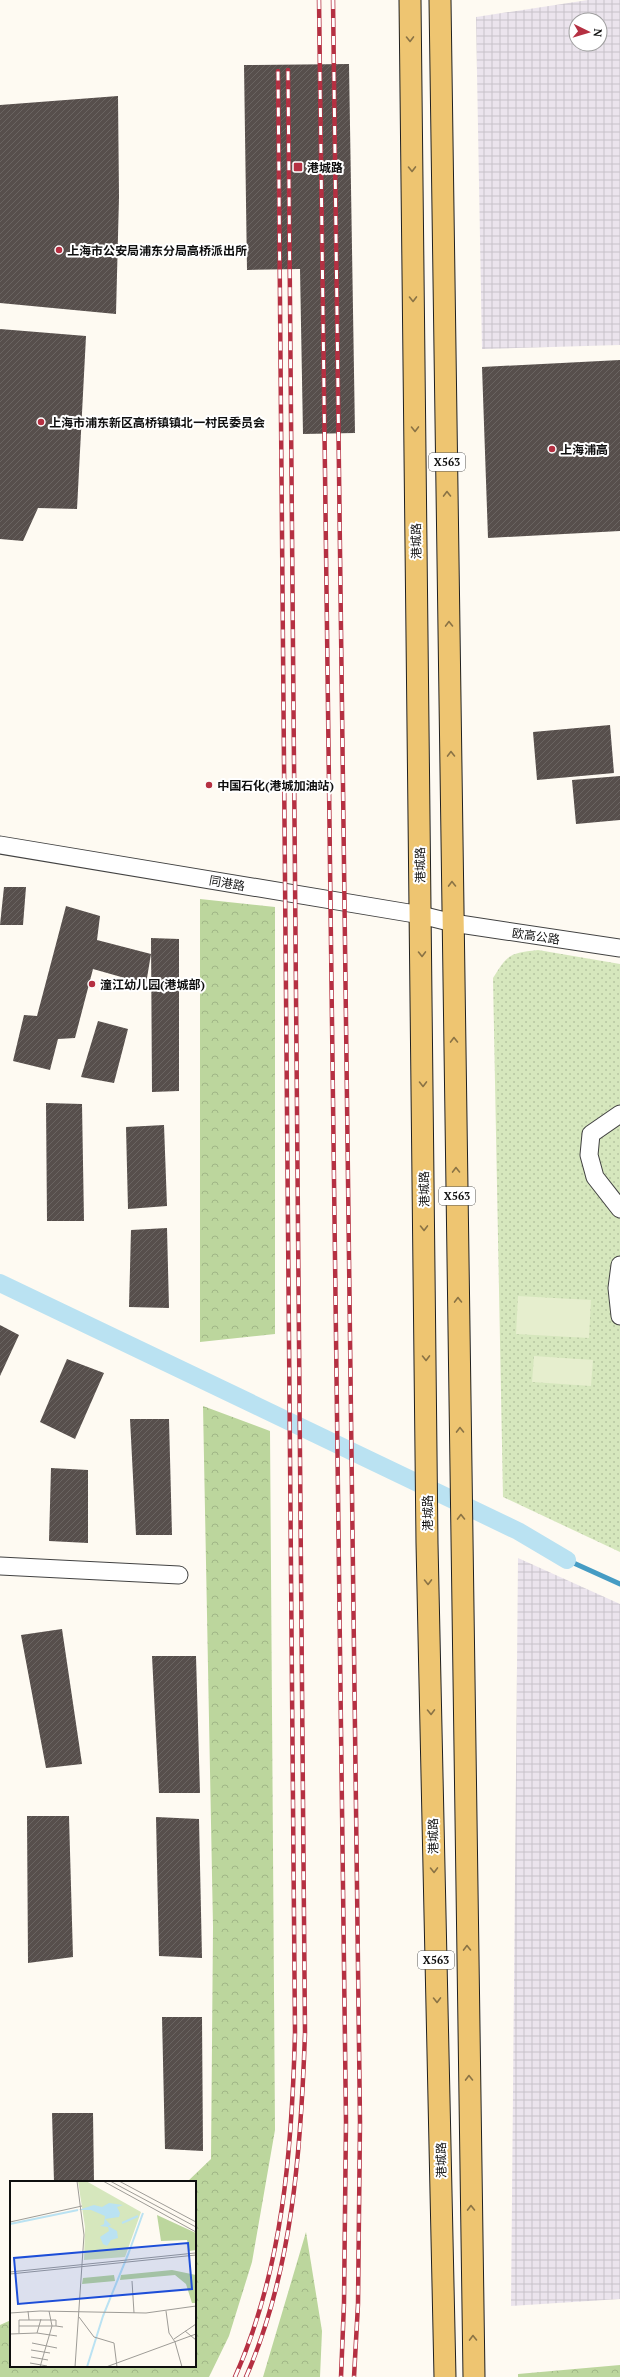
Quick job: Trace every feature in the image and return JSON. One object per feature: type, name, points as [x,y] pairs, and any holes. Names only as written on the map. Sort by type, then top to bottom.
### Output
[{"type":"main road","name":"港城路","points":[[410,0],[427,1543],[445,2377]]},
{"type":"main road","name":"X563","points":[[440,0],[474,2377]]},
{"type":"street","name":"同港路","points":[[0,845],[421,915],[453,923]]},
{"type":"street","name":"欧高公路","points":[[453,923],[620,948]]},
{"type":"street","points":[[620,1114],[592,1134],[589,1155],[595,1177],[620,1209]]},
{"type":"street","points":[[620,1265],[617,1288],[620,1316]]},
{"type":"street","points":[[0,1566],[179,1574]]},
{"type":"shaded area","points":[[588,0],[620,0],[620,345],[482,349],[476,17]]},
{"type":"shaded area","points":[[518,1558],[620,1604],[620,2299],[511,2306]]},
{"type":"green space","points":[[200,899],[275,907],[275,1334],[200,1342]]},
{"type":"green space","points":[[538,950],[620,964],[620,1552],[503,1497],[493,978],[506,959],[521,952]]},
{"type":"green space","points":[[518,1296],[591,1300],[589,1338],[516,1334]]},
{"type":"green space","points":[[534,1356],[593,1360],[591,1386],[532,1382]]},
{"type":"green space","points":[[203,1406],[270,1431],[275,2130],[252,2262],[229,2336],[209,2377],[0,2377],[0,2325],[10,2320],[10,2367],[196,2367],[196,2181],[188,2181],[211,2159],[213,1927]]},
{"type":"green space","points":[[306,2232],[322,2331],[320,2377],[263,2377]]},
{"type":"green space","points":[[620,2365],[620,2377],[518,2377],[518,2374]]},
{"type":"building","name":"港城路","points":[[349,64],[355,433],[303,434],[300,269],[247,270],[244,65]]},
{"type":"building","name":"上海市公安局浦东分局高桥派出所","points":[[118,96],[119,197],[116,314],[0,303],[0,105]]},
{"type":"building","name":"上海市浦东新区高桥镇镇北一村民委员会","points":[[0,329],[86,336],[77,509],[38,508],[23,541],[0,539]]},
{"type":"building","name":"上海浦高","points":[[620,360],[620,531],[488,538],[482,367]]},
{"type":"building","points":[[610,725],[614,773],[537,780],[533,732]]},
{"type":"building","points":[[620,776],[620,820],[576,824],[572,780]]},
{"type":"building","points":[[4,887],[26,887],[23,925],[0,925]]},
{"type":"building","points":[[66,906],[100,916],[97,940],[151,954],[146,984],[93,969],[75,1038],[58,1039],[50,1070],[13,1061],[24,1015],[37,1016]]},
{"type":"building","points":[[151,938],[179,939],[179,1091],[152,1092]]},
{"type":"building","points":[[98,1021],[128,1029],[114,1083],[81,1077]]},
{"type":"building","points":[[46,1103],[82,1104],[84,1221],[47,1221]]},
{"type":"building","points":[[164,1125],[167,1206],[128,1209],[126,1127]]},
{"type":"building","points":[[167,1228],[169,1308],[129,1307],[131,1230]]},
{"type":"building","points":[[0,1325],[19,1335],[0,1376]]},
{"type":"building","points":[[67,1359],[104,1373],[75,1439],[40,1422]]},
{"type":"building","points":[[130,1419],[169,1419],[172,1535],[136,1535]]},
{"type":"building","points":[[51,1468],[88,1470],[88,1543],[49,1541]]},
{"type":"building","points":[[62,1629],[82,1764],[46,1768],[21,1635]]},
{"type":"building","points":[[152,1656],[196,1656],[200,1793],[159,1793]]},
{"type":"building","points":[[27,1816],[69,1816],[73,1957],[28,1963]]},
{"type":"building","points":[[156,1817],[199,1819],[202,1958],[159,1956]]},
{"type":"building","points":[[162,2017],[202,2017],[203,2151],[165,2149]]},
{"type":"building","points":[[52,2113],[93,2113],[94,2181],[54,2181]]},
{"type":"waterway","points":[[0,1283],[518,1531],[567,1560]]},
{"type":"waterway","points":[[567,1560],[620,1584]]},
{"type":"railway","points":[[319,0],[346,2122],[344,2303],[341,2377]]},
{"type":"railway","points":[[333,0],[360,2122],[358,2304],[354,2377]]},
{"type":"railway","points":[[246,2377],[262,2336],[274,2294],[292,2208],[301,2120],[305,2033],[288,70]]},
{"type":"railway","points":[[235,2377],[251,2336],[264,2294],[282,2208],[291,2120],[295,2033],[278,71]]},
{"type":"place","name":"港城路","points":[[298,167]]},
{"type":"place","name":"上海市公安局浦东分局高桥派出所","points":[[59,250]]},
{"type":"place","name":"上海市浦东新区高桥镇镇北一村民委员会","points":[[41,422]]},
{"type":"place","name":"上海浦高","points":[[552,449]]},
{"type":"place","name":"中国石化(港城加油站)","points":[[209,785]]},
{"type":"place","name":"潼江幼儿园(港城部)","points":[[92,984]]}]
